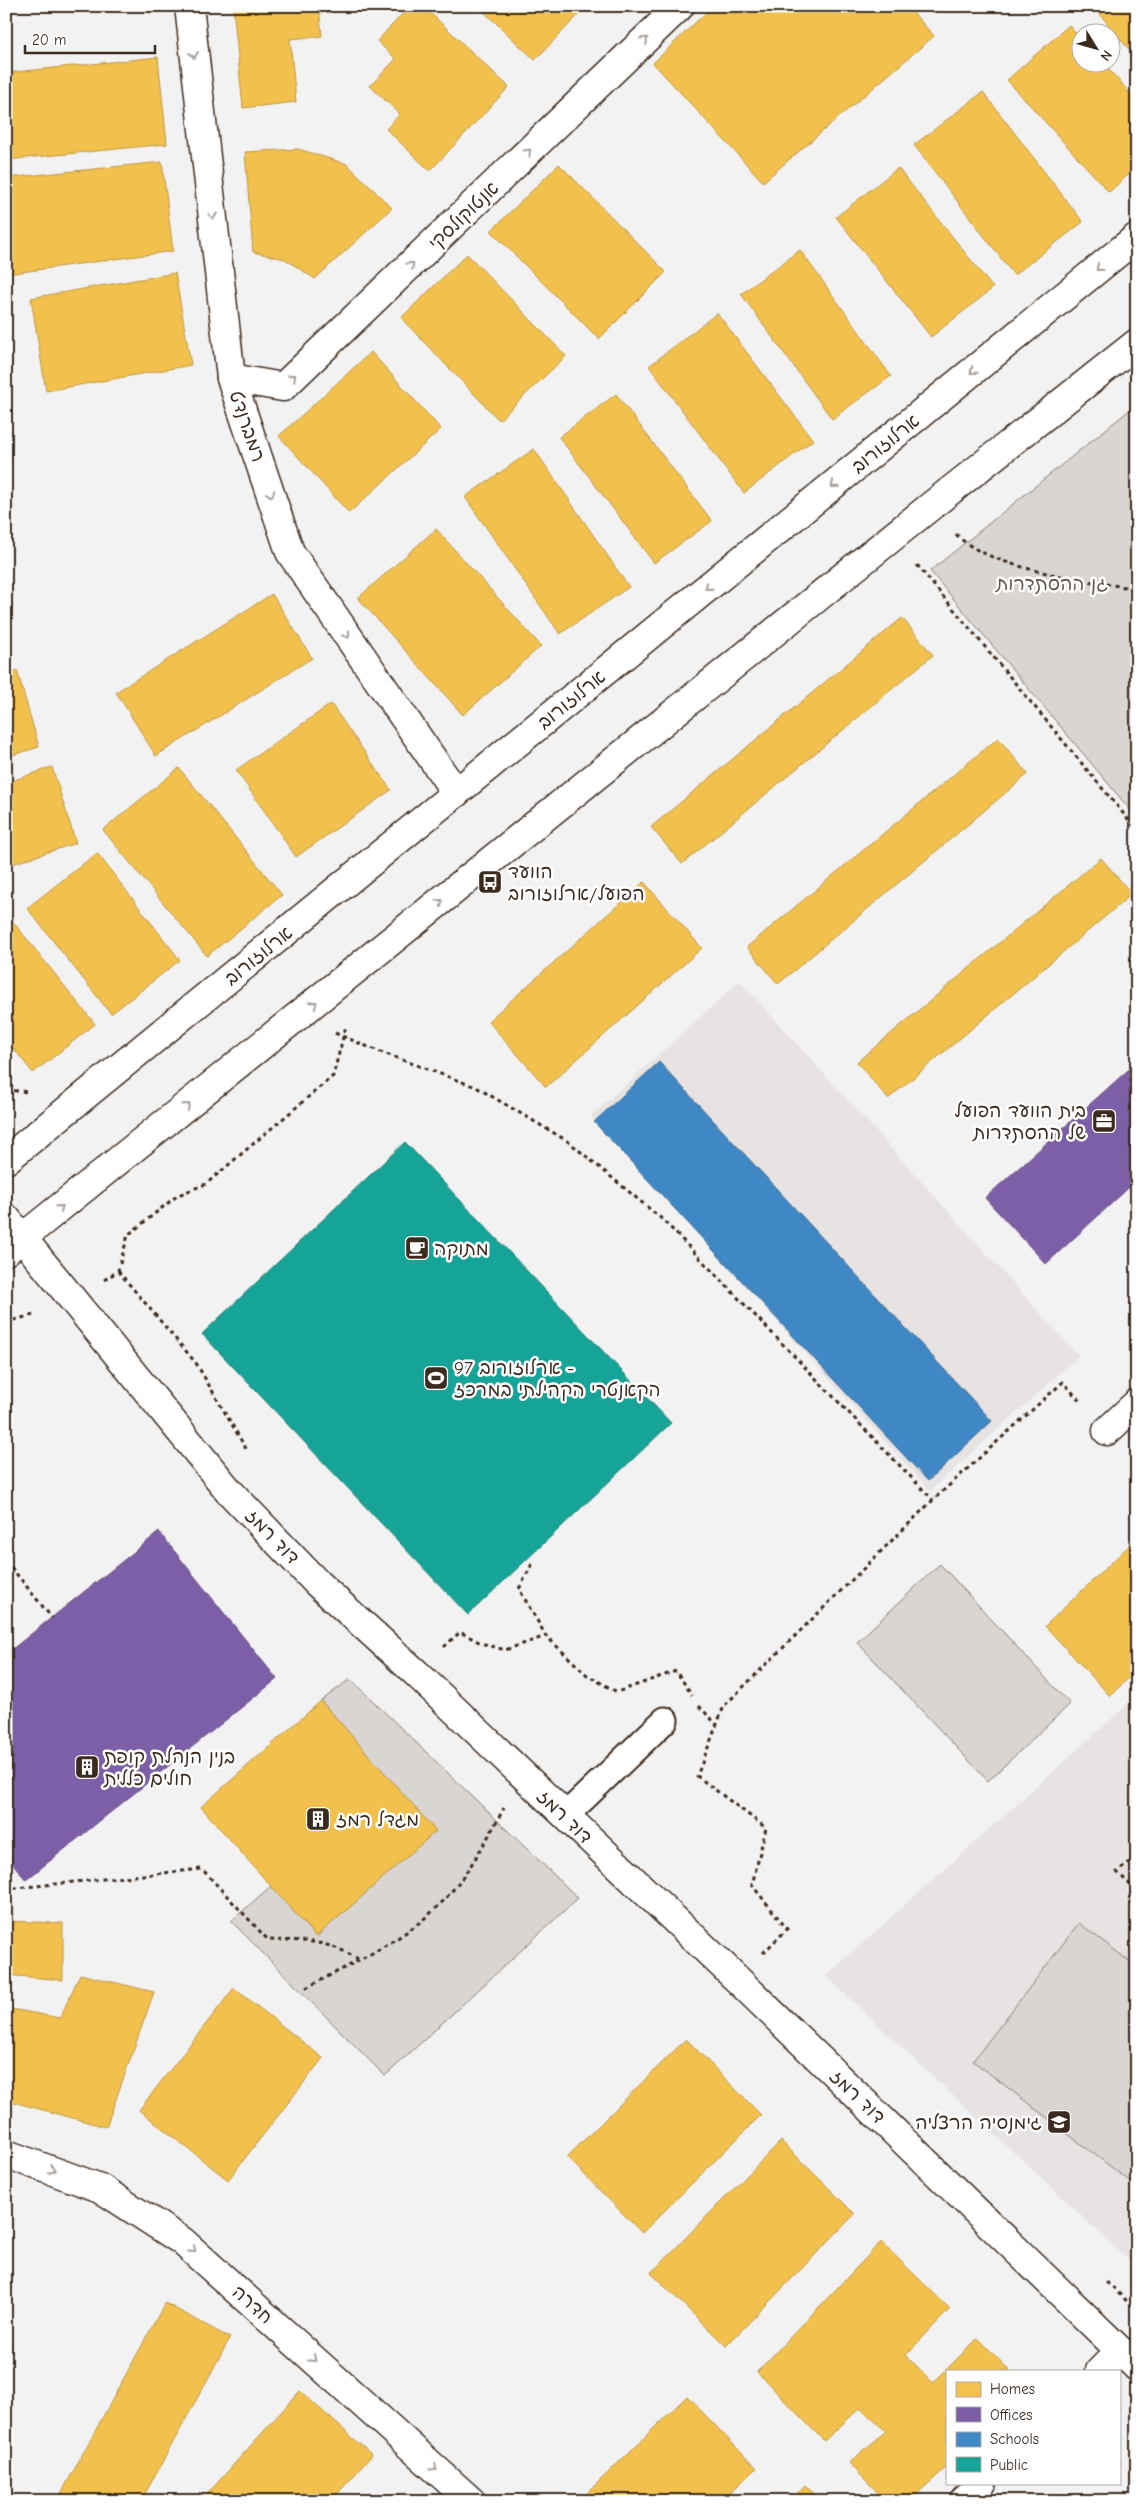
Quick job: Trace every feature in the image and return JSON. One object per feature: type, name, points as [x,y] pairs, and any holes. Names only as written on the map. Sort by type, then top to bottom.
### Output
[{"type":"street","name":"רמברנדט","points":[[189,6],[231,378],[290,552],[456,793]]},
{"type":"street","name":"אנטוקולסקי","points":[[231,378],[283,387],[680,6]]},
{"type":"street","name":"ארלוזורוב","points":[[6,1160],[1137,238]]},
{"type":"street","points":[[12,1236],[297,1018],[893,536],[1137,343]]},
{"type":"street","name":"דוד רמז","points":[[12,1236],[75,1302],[229,1490],[317,1583],[416,1673],[737,1979],[1128,2359]]},
{"type":"street","points":[[1107,1431],[1137,1403]]},
{"type":"street","name":"חדרה","points":[[6,2154],[100,2188],[182,2241],[471,2501]]},
{"type":"street","points":[[1102,2370],[1128,2359]]},
{"type":"street","points":[[964,2501],[981,2484]]},
{"type":"lane","points":[[565,1816],[665,1720]]},
{"type":"path","points":[[931,506],[965,544],[1006,561],[1065,577],[1137,590]]},
{"type":"path","points":[[893,536],[1137,830]]},
{"type":"path","points":[[6,1322],[75,1302],[118,1270],[128,1235],[178,1195],[206,1184],[333,1076],[362,966]]},
{"type":"path","points":[[297,1018],[476,1086],[569,1142],[663,1220],[933,1500]]},
{"type":"path","points":[[6,1090],[36,1092]]},
{"type":"path","points":[[118,1270],[196,1363],[250,1455]]},
{"type":"path","points":[[737,1979],[787,1929],[752,1885],[766,1828],[696,1776],[724,1706],[933,1500],[1063,1382],[1107,1431]]},
{"type":"path","points":[[6,1561],[52,1618]]},
{"type":"path","points":[[532,1564],[519,1589],[546,1636],[587,1675],[617,1692],[676,1671],[702,1710],[716,1724]]},
{"type":"path","points":[[460,1632],[481,1643],[505,1650],[546,1636]]},
{"type":"path","points":[[306,1988],[401,1935],[443,1901],[482,1849],[522,1774]]},
{"type":"path","points":[[1137,1857],[1117,1872],[1137,1891]]},
{"type":"path","points":[[6,1889],[202,1869],[268,1940],[314,1941],[338,1947],[358,1959]]},
{"type":"shaded area","points":[[740,981],[1079,1356],[930,1491],[591,1116]]},
{"type":"shaded area","name":"גימנסיה הרצליה","points":[[1137,1696],[1137,2268],[826,1976]]},
{"type":"green space","name":"גן ההסתדרות","points":[[1137,404],[1137,818],[930,571]]},
{"type":"green space","points":[[940,1564],[1070,1704],[988,1781],[857,1642]]},
{"type":"green space","points":[[350,1679],[578,1898],[385,2076],[231,1921],[271,1886],[316,1937],[435,1831],[321,1701]]},
{"type":"green space","points":[[1079,1923],[1137,1967],[1137,2187],[973,2061]]},
{"type":"building: Homes","points":[[233,6],[319,6],[322,36],[290,39],[296,102],[243,108]]},
{"type":"building: Homes","points":[[410,6],[423,6],[509,87],[430,171],[386,129],[400,114],[370,86],[396,59],[377,41]]},
{"type":"building: Homes","points":[[478,6],[587,6],[535,60]]},
{"type":"building: Homes","points":[[713,6],[907,6],[934,36],[763,182],[653,63]]},
{"type":"building: Homes","points":[[1093,6],[1137,6],[1137,59],[1120,39],[1120,22],[1106,22]]},
{"type":"building: Homes","points":[[1069,25],[1070,72],[1111,72],[1137,101],[1137,167],[1109,192],[1007,80]]},
{"type":"building: Homes","points":[[158,57],[167,144],[6,160],[6,73]]},
{"type":"building: Homes","points":[[983,92],[1083,222],[1014,275],[914,145]]},
{"type":"building: Homes","points":[[298,149],[347,164],[392,208],[315,279],[285,259],[253,252],[245,152]]},
{"type":"building: Homes","points":[[162,162],[173,251],[7,274],[6,178]]},
{"type":"building: Homes","points":[[559,164],[666,272],[599,339],[491,231]]},
{"type":"building: Homes","points":[[898,168],[993,288],[931,337],[836,217]]},
{"type":"building: Homes","points":[[800,250],[891,376],[832,419],[741,294]]},
{"type":"building: Homes","points":[[467,254],[566,356],[499,420],[401,318]]},
{"type":"building: Homes","points":[[175,273],[191,365],[46,391],[31,298]]},
{"type":"building: Homes","points":[[717,313],[813,440],[744,493],[649,366]]},
{"type":"building: Homes","points":[[371,352],[441,429],[349,513],[279,436]]},
{"type":"building: Homes","points":[[616,394],[712,521],[654,563],[559,437]]},
{"type":"building: Homes","points":[[534,449],[629,587],[560,634],[465,497]]},
{"type":"building: Homes","points":[[436,529],[541,646],[463,715],[358,598]]},
{"type":"building: Homes","points":[[272,594],[312,658],[156,756],[116,692]]},
{"type":"building: Homes","points":[[902,618],[933,655],[682,864],[651,827]]},
{"type":"building: Homes","points":[[17,670],[39,747],[6,757],[6,673]]},
{"type":"building: Homes","points":[[331,704],[391,790],[296,857],[236,770]]},
{"type":"building: Homes","points":[[998,738],[1028,774],[778,984],[747,947]]},
{"type":"building: Homes","points":[[52,767],[76,843],[6,866],[6,783]]},
{"type":"building: Homes","points":[[179,768],[282,895],[207,956],[103,830]]},
{"type":"building: Homes","points":[[97,853],[180,960],[111,1014],[27,908]]},
{"type":"building: Homes","points":[[1101,858],[1132,894],[888,1099],[857,1062]]},
{"type":"building: Homes","points":[[644,882],[702,948],[546,1087],[488,1021]]},
{"type":"building: Homes","points":[[6,913],[95,1024],[33,1073],[6,1039]]},
{"type":"building: Homes","points":[[1137,1538],[1137,1670],[1110,1696],[1045,1626]]},
{"type":"building: Homes","name":"מגדל רמז","points":[[321,1701],[436,1831],[316,1937],[201,1807]]},
{"type":"building: Homes","points":[[6,1921],[63,1923],[63,1980],[6,1975]]},
{"type":"building: Homes","points":[[80,1974],[154,1992],[106,2127],[6,2100],[6,2008],[60,2018]]},
{"type":"building: Homes","points":[[234,1988],[323,2058],[228,2180],[139,2110]]},
{"type":"building: Homes","points":[[686,2039],[761,2115],[642,2233],[567,2157]]},
{"type":"building: Homes","points":[[781,2141],[855,2214],[726,2346],[651,2273]]},
{"type":"building: Homes","points":[[881,2242],[950,2309],[906,2355],[933,2383],[946,2370],[946,2468],[909,2501],[886,2501],[849,2463],[886,2431],[860,2408],[824,2441],[757,2372]]},
{"type":"building: Homes","points":[[165,2303],[230,2338],[141,2501],[57,2501]]},
{"type":"building: Homes","points":[[978,2338],[1009,2370],[946,2370]]},
{"type":"building: Homes","points":[[300,2391],[372,2455],[331,2501],[201,2501]]},
{"type":"building: Homes","points":[[687,2396],[756,2468],[722,2501],[579,2501]]},
{"type":"building: Homes","points":[[805,2485],[821,2501],[789,2501]]},
{"type":"building: Offices","name":"בית הוועד הפועל של ההסתדרות","points":[[1137,1062],[1137,1180],[1046,1264],[985,1198]]},
{"type":"building: Offices","name":"בנין הנהלת קופת חולים כללית","points":[[159,1532],[277,1679],[26,1880],[6,1855],[6,1654]]},
{"type":"building: Schools","points":[[659,1062],[992,1421],[928,1481],[594,1122]]},
{"type":"building: Schools","points":[[1137,1889],[1137,1904],[1129,1895]]},
{"type":"building: Public","name":"ארלוזורוב 97 - הקאנטרי הקהילתי במרכז","points":[[405,1142],[671,1423],[468,1615],[202,1334]]},
{"type":"place","name":"הוועד הפועל/ארלוזורוב","points":[[490,882]]},
{"type":"place","name":"בית הוועד הפועל של ההסתדרות","points":[[1104,1121]]},
{"type":"place","name":"מתוקה","points":[[417,1248]]},
{"type":"place","name":"ארלוזורוב 97 - הקאנטרי הקהילתי במרכז","points":[[436,1378]]},
{"type":"place","name":"בנין הנהלת קופת חולים כללית","points":[[87,1767]]},
{"type":"place","name":"מגדל רמז","points":[[318,1819]]},
{"type":"place","name":"גימנסיה הרצליה","points":[[1059,2122]]}]
